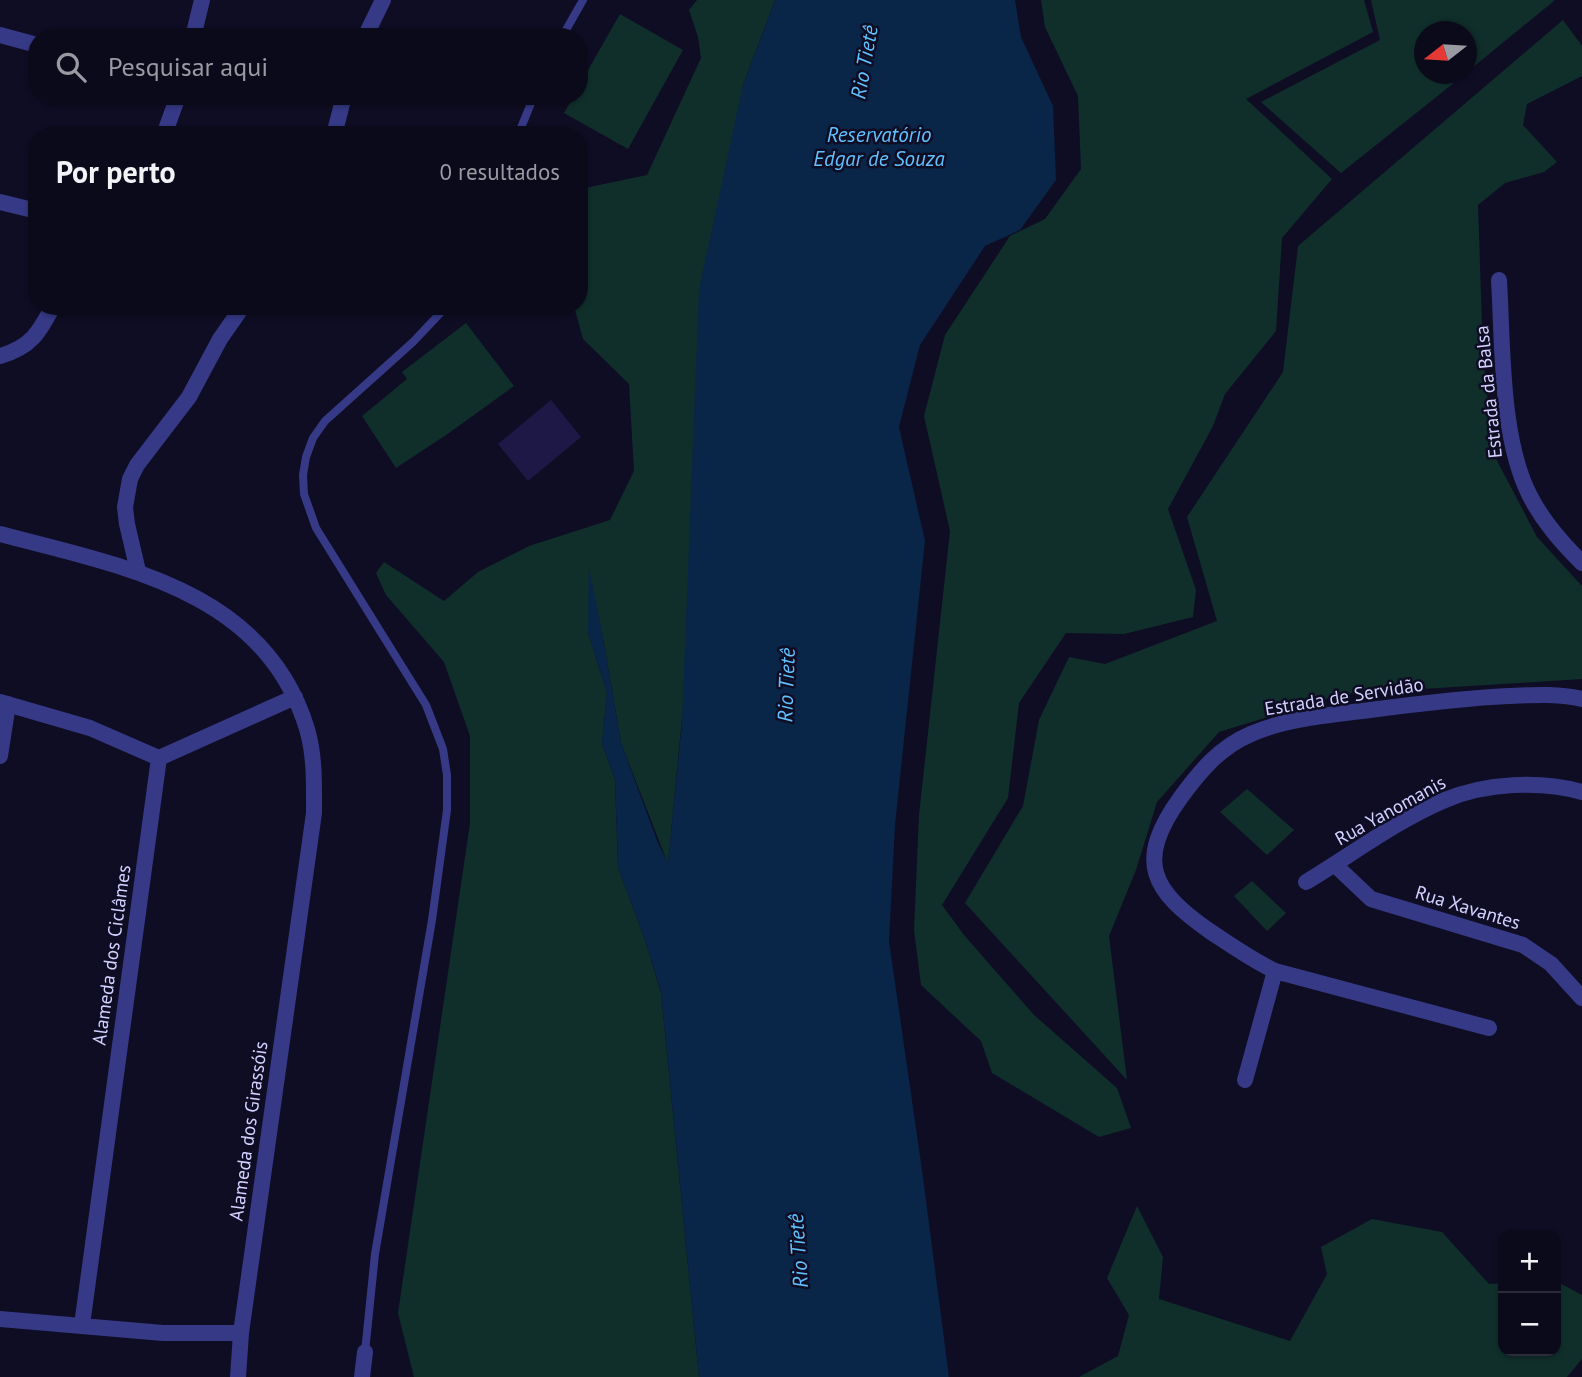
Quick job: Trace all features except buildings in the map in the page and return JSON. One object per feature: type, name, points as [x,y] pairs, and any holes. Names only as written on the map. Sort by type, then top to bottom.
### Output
[{"type":"street","points":[[195,28],[202,0]]},
{"type":"street","points":[[369,28],[383,0]]},
{"type":"street","points":[[0,35],[28,43]]},
{"type":"street","points":[[167,126],[175,105]]},
{"type":"street","points":[[336,126],[342,105]]},
{"type":"street","points":[[0,202],[28,209]]},
{"type":"street","name":"Estrada da Balsa","points":[[1499,280],[1510,431],[1519,472],[1544,519],[1582,564]]},
{"type":"street","points":[[0,356],[27,345],[40,332],[48,315]]},
{"type":"street","points":[[138,571],[125,507],[130,479],[137,465],[189,397],[220,339],[237,315]]},
{"type":"street","name":"Alameda dos Girassóis","points":[[0,534],[138,571],[195,596],[228,617],[264,651],[295,697],[307,729],[311,748],[314,813],[241,1333],[239,1377]]},
{"type":"street","name":"Estrada de Servidão","points":[[1489,1028],[1275,971],[1255,961],[1190,917],[1169,898],[1156,876],[1156,853],[1162,828],[1195,778],[1217,755],[1252,733],[1320,717],[1478,697],[1536,695],[1582,699]]},
{"type":"street","points":[[0,756],[4,703],[90,727],[159,758],[295,697]]},
{"type":"street","name":"Alameda dos Ciclâmes","points":[[82,1325],[159,758]]},
{"type":"street","name":"Rua Yanomanis","points":[[1306,882],[1445,800],[1476,790],[1521,786],[1555,786],[1582,792]]},
{"type":"street","name":"Rua Xavantes","points":[[1335,865],[1371,899],[1523,945],[1551,964],[1582,998]]},
{"type":"street","points":[[1245,1080],[1275,971]]},
{"type":"street","points":[[0,1319],[187,1334],[241,1333]]},
{"type":"street","points":[[362,1377],[365,1352]]},
{"type":"lane","points":[[567,28],[583,0]]},
{"type":"lane","points":[[522,126],[530,105]]},
{"type":"lane","points":[[365,1352],[375,1254],[432,920],[447,810],[447,775],[443,749],[426,705],[316,528],[304,494],[303,475],[313,438],[325,421],[414,342],[439,315]]},
{"type":"green space","points":[[697,0],[775,0],[743,85],[668,864],[621,743],[602,632],[588,632],[607,693],[602,743],[615,780],[618,867],[661,993],[699,1377],[414,1377],[398,1313],[470,823],[470,736],[444,662],[386,595],[376,573],[384,562],[444,601],[478,572],[529,546],[610,520],[634,471],[629,384],[583,339],[576,315],[588,315],[588,187],[647,175],[701,58],[698,37],[689,10]]},
{"type":"green space","points":[[1041,0],[1364,0],[1373,32],[1246,99],[1332,179],[1282,238],[1276,331],[1225,394],[1213,426],[1168,509],[1196,590],[1193,617],[1124,634],[1066,633],[1019,703],[1008,798],[942,905],[964,935],[1034,1015],[1117,1088],[1131,1128],[1099,1137],[992,1073],[981,1041],[921,985],[914,930],[919,815],[950,531],[924,416],[945,335],[1010,236],[1045,219],[1081,169],[1078,96],[1045,27]]},
{"type":"green space","points":[[1371,0],[1554,0],[1477,64],[1477,21],[1414,21],[1414,84],[1452,84],[1341,173],[1261,102],[1380,40]]},
{"type":"green space","points":[[620,14],[683,50],[628,149],[564,113],[569,105],[588,105],[588,70]]},
{"type":"green space","points":[[1563,20],[1582,46],[1582,76],[1527,104],[1523,125],[1557,162],[1544,172],[1505,183],[1478,205],[1483,356],[1493,453],[1537,537],[1582,586],[1582,679],[1342,694],[1219,732],[1157,802],[1136,870],[1109,936],[1127,1080],[965,903],[1023,806],[1039,720],[1069,657],[1105,664],[1217,621],[1187,517],[1283,372],[1298,246]]},
{"type":"green space","points":[[466,323],[514,386],[396,468],[362,416],[407,379],[402,372]]},
{"type":"green space","points":[[1247,789],[1294,830],[1267,855],[1220,812]]},
{"type":"green space","points":[[1252,881],[1286,913],[1267,931],[1234,896]]},
{"type":"green space","points":[[1137,1206],[1163,1257],[1159,1299],[1290,1341],[1327,1274],[1321,1247],[1372,1219],[1442,1232],[1489,1284],[1498,1283],[1498,1356],[1561,1356],[1561,1284],[1582,1295],[1582,1359],[1567,1377],[1079,1377],[1118,1356],[1129,1315],[1107,1278]]},
{"type":"water","name":"Reservatório Edgar de Souza","points":[[775,0],[1015,0],[1021,37],[1053,106],[1056,180],[1020,230],[985,246],[920,345],[899,427],[925,541],[895,825],[889,941],[949,1377],[699,1377],[661,992],[618,867],[615,780],[602,743],[607,693],[588,632],[589,567],[621,743],[668,863],[682,722],[699,289],[743,85]]},
{"type":"water label","name":"Rio Tietê","points":[[864,62]]},
{"type":"water label","name":"Rio Tietê","points":[[786,685]]},
{"type":"water label","name":"Rio Tietê","points":[[798,1251]]}]
